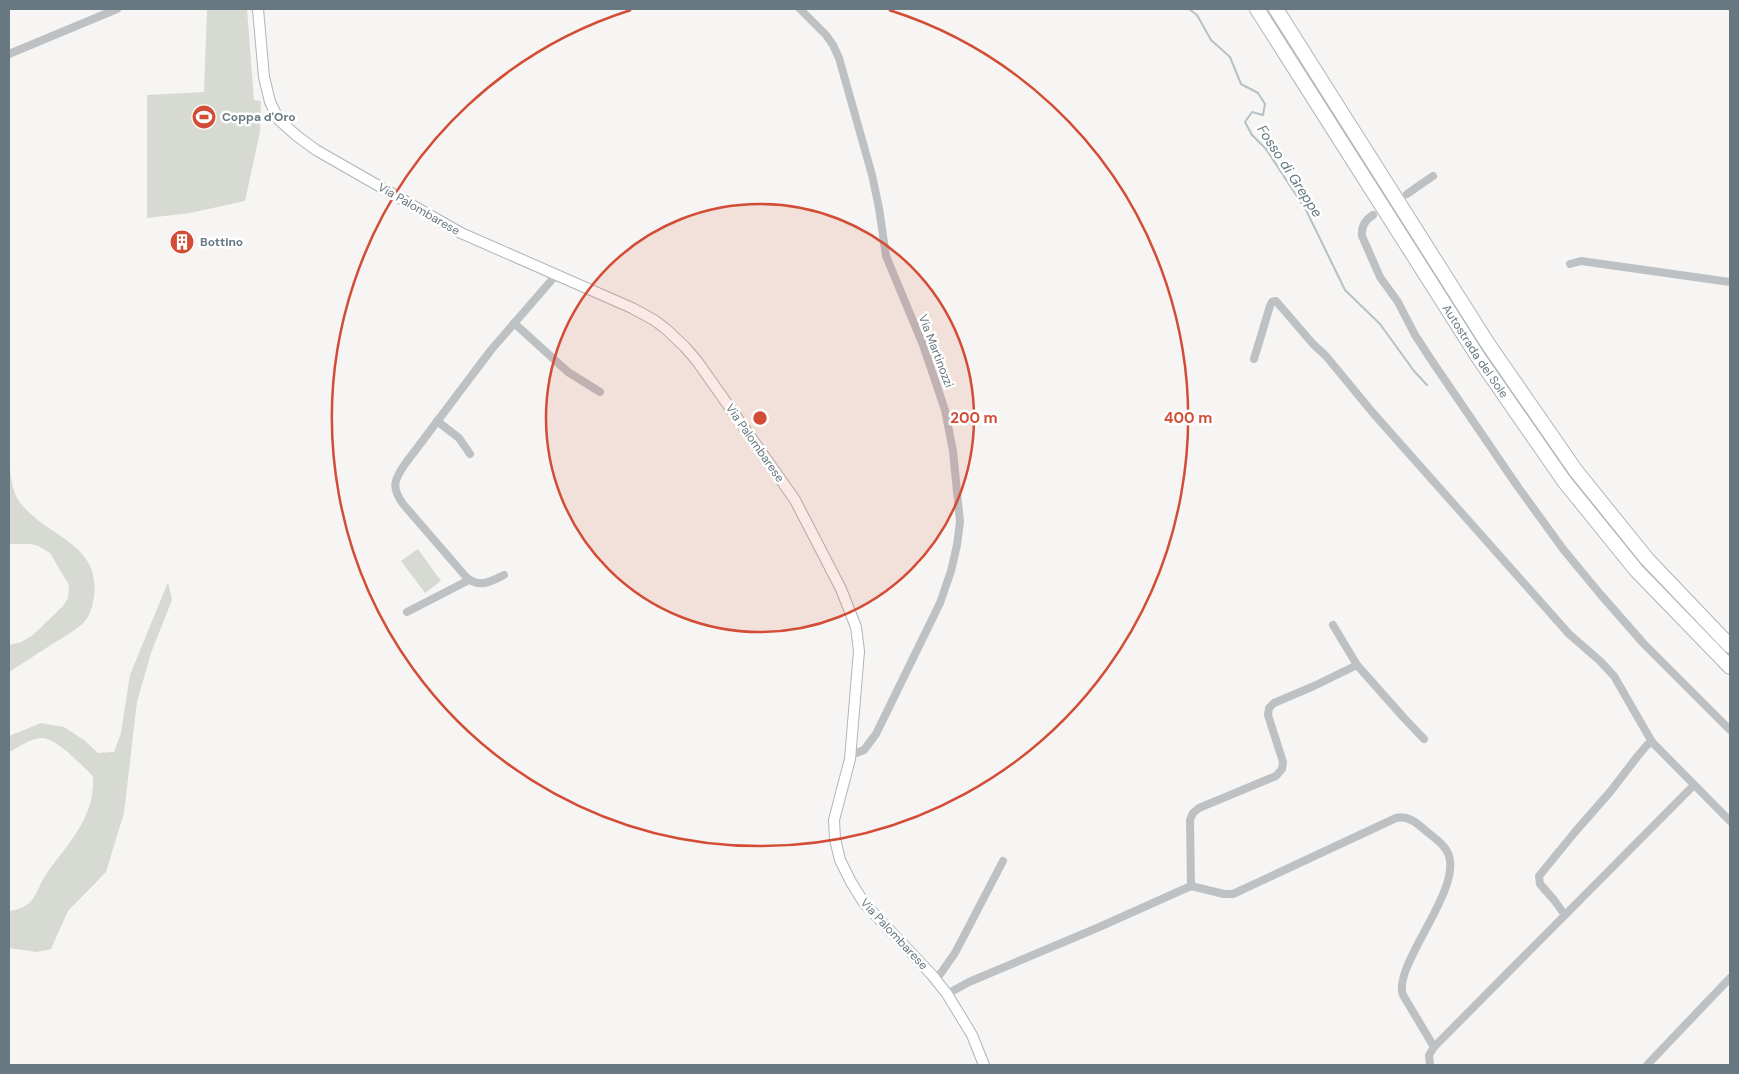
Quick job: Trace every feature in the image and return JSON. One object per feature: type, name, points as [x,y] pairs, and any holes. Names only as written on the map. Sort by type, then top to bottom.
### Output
[{"type":"highway","name":"Autostrada del Sole","points":[[1257,9],[1478,357],[1564,481],[1636,570],[1730,667]]},
{"type":"highway","name":"Autostrada del Sole","points":[[1276,9],[1488,344],[1576,471],[1647,559],[1730,646]]},
{"type":"main road","name":"Via Palombarese","points":[[258,9],[266,87],[276,115],[289,130],[316,150],[453,229],[639,311],[654,320],[673,335],[700,366],[795,500],[842,589],[858,632],[859,661],[851,754],[835,817],[835,836],[840,860],[850,882],[864,903],[936,980],[946,994],[974,1039],[984,1065]]},
{"type":"street","points":[[9,54],[118,9]]},
{"type":"street","name":"Via Martinozzi","points":[[800,9],[820,27],[832,42],[845,76],[874,183],[886,256],[923,345],[942,401],[953,450],[959,508],[956,550],[950,577],[940,603],[876,734],[864,750],[851,754]]},
{"type":"street","points":[[1407,194],[1433,176]]},
{"type":"street","points":[[1373,215],[1364,224],[1362,236],[1380,277],[1398,302],[1415,335],[1514,482],[1563,549],[1601,595],[1644,644],[1730,730]]},
{"type":"street","points":[[1570,264],[1580,261],[1730,282]]},
{"type":"street","points":[[504,575],[483,584],[477,584],[469,580],[404,504],[395,488],[396,480],[437,421],[487,355],[556,275]]},
{"type":"street","points":[[1254,360],[1270,306],[1272,302],[1276,301],[1313,344],[1326,356],[1372,413],[1569,634],[1606,667],[1619,684],[1652,742],[1730,820]]},
{"type":"street","points":[[514,323],[568,372],[600,392]]},
{"type":"street","points":[[437,421],[459,438],[470,454]]},
{"type":"street","points":[[407,612],[469,580]]},
{"type":"street","points":[[1333,625],[1357,665],[1424,739]]},
{"type":"street","points":[[1191,886],[1190,820],[1193,813],[1199,808],[1276,776],[1282,769],[1283,762],[1268,715],[1270,706],[1357,665]]},
{"type":"street","points":[[1565,915],[1540,884],[1540,876],[1610,792],[1636,757],[1652,742]]},
{"type":"street","points":[[1430,1065],[1429,1055],[1434,1047],[1694,784]]},
{"type":"street","points":[[946,994],[969,982],[1191,886],[1221,894],[1233,894],[1396,818],[1404,817],[1415,822],[1445,848],[1451,863],[1446,886],[1406,972],[1401,987],[1403,995],[1426,1037],[1434,1047]]},
{"type":"street","points":[[936,980],[952,958],[1003,861]]},
{"type":"street","points":[[1646,1065],[1730,978]]},
{"type":"shaded area","name":"Coppa d'Oro","points":[[207,9],[247,9],[254,100],[261,101],[260,132],[245,201],[190,213],[147,218],[147,95],[204,92]]},
{"type":"shaded area","points":[[9,458],[12,483],[18,500],[33,516],[81,553],[89,564],[94,578],[94,596],[90,612],[82,624],[9,672],[9,645],[21,642],[33,635],[63,606],[68,598],[69,585],[50,553],[31,544],[9,544]]},
{"type":"shaded area","points":[[418,549],[441,581],[425,593],[401,561]]},
{"type":"shaded area","points":[[168,582],[172,600],[151,653],[137,702],[124,813],[106,872],[68,911],[51,949],[37,952],[9,948],[9,911],[26,906],[31,901],[44,877],[80,827],[90,803],[93,790],[93,776],[69,753],[48,739],[34,739],[9,752],[9,736],[41,723],[64,727],[84,740],[98,753],[114,752],[121,733],[130,675]]},
{"type":"waterway","name":"Fosso di Greppe","points":[[1189,9],[1197,15],[1211,40],[1230,57],[1241,84],[1258,93],[1265,104],[1263,115],[1252,112],[1245,122],[1252,135],[1266,149],[1306,210],[1345,290],[1380,324],[1414,371],[1427,385]]},
{"type":"place","name":"Coppa d'Oro","points":[[204,117]]},
{"type":"place","name":"Bottino","points":[[182,242]]}]
